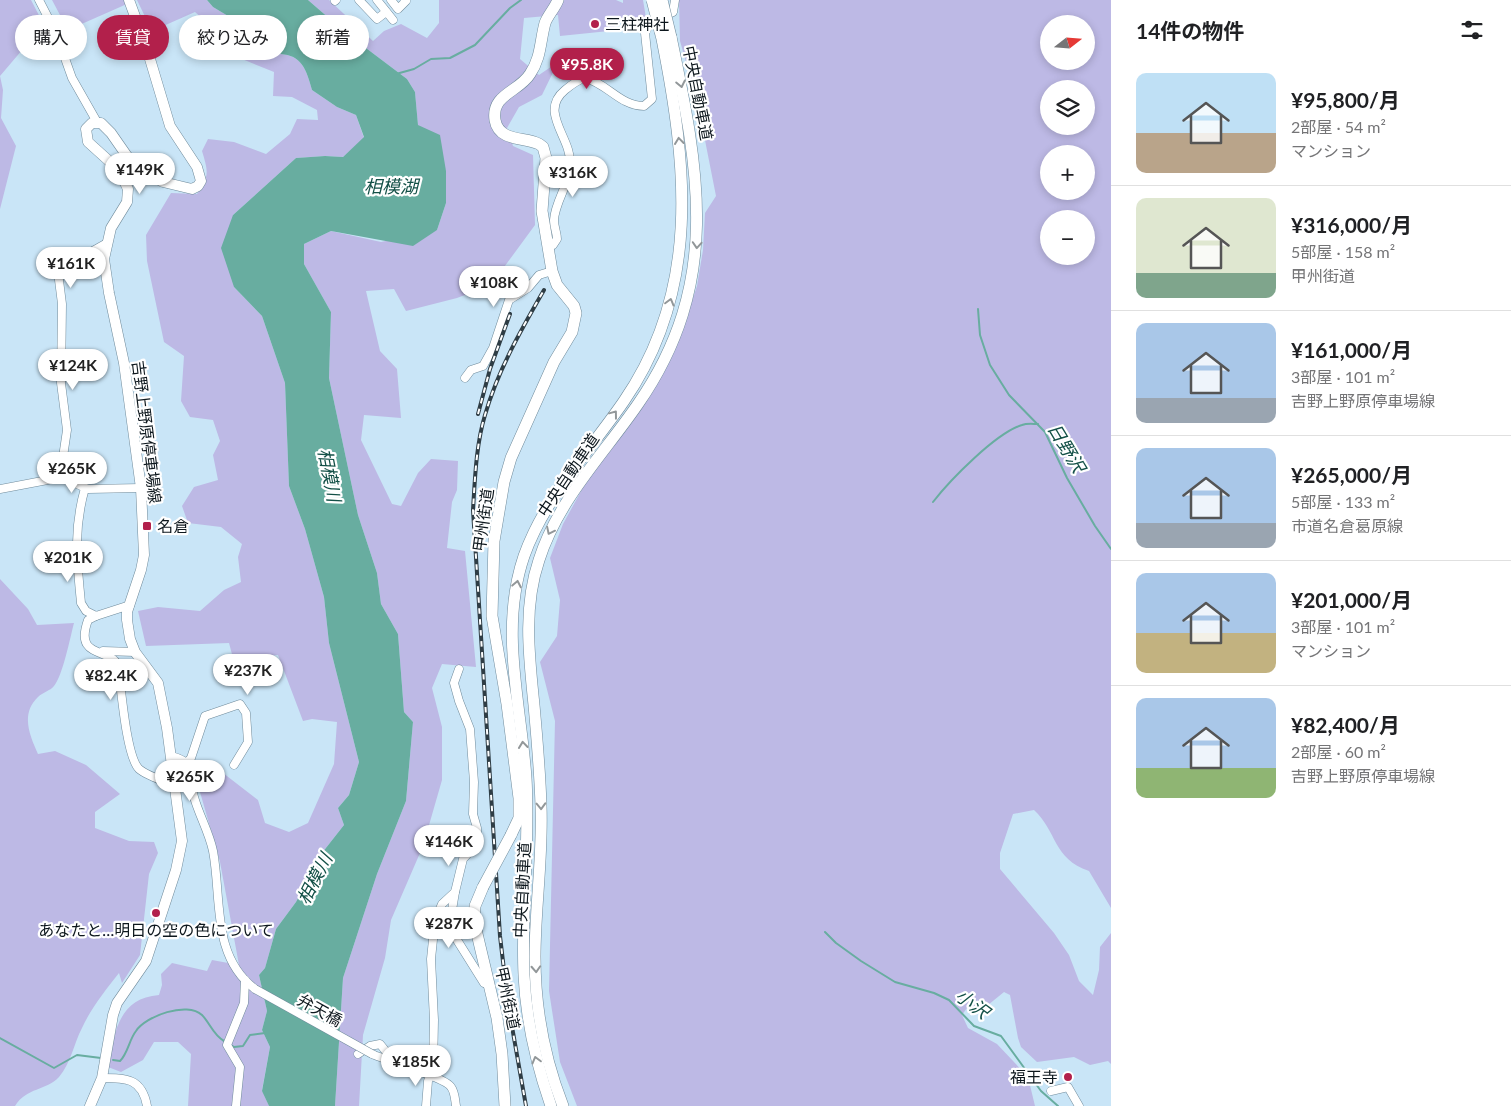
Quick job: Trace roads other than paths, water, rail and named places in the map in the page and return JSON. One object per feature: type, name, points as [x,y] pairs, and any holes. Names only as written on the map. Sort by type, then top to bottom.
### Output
[{"type":"highway","name":"甲州街道","points":[[505,1106],[501,1045],[495,1006],[474,921],[475,906],[483,887],[511,836],[518,818],[519,798],[507,704],[492,616],[494,541],[504,482],[511,458],[546,378],[572,332],[575,321],[574,306],[558,285],[552,271],[542,211],[545,153],[539,144],[508,136],[502,132],[498,128],[495,117],[499,101],[508,92],[522,84],[537,63],[546,22],[558,0]]},
{"type":"highway","name":"中央自動車道","points":[[563,1106],[552,1072],[543,1033],[536,973],[536,935],[542,832],[528,633],[531,590],[539,560],[552,527],[569,498],[638,405],[664,360],[679,326],[689,292],[696,257],[698,224],[693,149],[666,38],[652,0]]},
{"type":"highway","name":"中央自動車道","points":[[551,1106],[535,1057],[526,1005],[523,950],[526,781],[512,636],[512,616],[518,577],[529,542],[546,510],[572,470],[628,396],[655,348],[675,284],[683,211],[682,167],[662,0]]},
{"type":"main road","points":[[96,122],[106,127],[135,164],[152,177],[192,189],[198,186],[201,181],[197,167],[170,126],[148,49],[129,0]]},
{"type":"main road","name":"吉野上野原停車場線","points":[[90,1106],[102,1078],[117,1003],[146,961],[180,855],[181,827],[158,683],[136,652],[130,639],[127,620],[144,555],[141,488],[124,363],[104,268],[111,228],[127,202],[128,189],[119,170],[88,142],[86,129],[92,122],[96,122]]},
{"type":"street","points":[[39,0],[56,33],[72,78],[92,110],[96,122]]},
{"type":"street","points":[[358,0],[377,19],[386,12]]},
{"type":"street","points":[[377,0],[393,20]]},
{"type":"street","points":[[390,0],[398,9],[405,0]]},
{"type":"street","points":[[548,247],[557,240],[554,220],[568,179],[570,166],[569,149],[554,115],[554,104],[557,98],[571,84],[584,78],[597,83],[629,104],[644,106],[652,99],[645,33],[650,22],[673,12],[675,0]]},
{"type":"street","points":[[62,478],[62,457],[67,430],[61,383],[62,304],[58,272],[70,259],[91,252],[107,243]]},
{"type":"street","points":[[465,378],[471,370],[483,366],[493,348],[509,300],[528,288],[539,275],[552,271]]},
{"type":"street","points":[[0,489],[62,478],[85,488],[141,488]]},
{"type":"street","points":[[85,488],[77,520],[75,539],[81,603],[86,611],[96,616]]},
{"type":"street","points":[[130,604],[88,620],[85,635],[88,646],[92,650],[110,657],[118,666],[127,734],[134,762],[140,770],[175,785]]},
{"type":"street","points":[[85,635],[100,651],[136,652]]},
{"type":"street","points":[[459,669],[454,682],[470,729],[476,844],[463,859],[450,922],[452,932],[484,983],[490,985]]},
{"type":"street","points":[[171,756],[187,762],[191,758],[205,716],[240,704],[246,713],[248,742],[234,764]]},
{"type":"street","name":"弁天橋","points":[[187,762],[194,796],[212,849],[221,931],[228,954],[245,980],[254,989],[372,1054],[431,1075],[452,1088],[456,1106]]},
{"type":"street","points":[[426,1106],[428,1081],[433,1070],[434,1020],[430,959],[435,920],[442,904],[455,892]]},
{"type":"street","points":[[236,1106],[240,1067],[226,1045],[244,1003],[245,980]]},
{"type":"street","points":[[358,1054],[370,1046],[380,1044],[396,1064]]},
{"type":"street","points":[[102,1078],[130,1079],[142,1091],[147,1106]]},
{"type":"street","points":[[1051,1091],[1068,1087],[1079,1106]]},
{"type":"water","name":"相模湖","points":[[207,0],[308,0],[325,15],[297,15],[297,59],[287,55],[287,15],[226,15],[213,7]]},
{"type":"water","name":"相模湖","points":[[369,50],[407,79],[415,92],[418,125],[440,135],[446,171],[446,203],[437,230],[413,246],[331,231],[304,244],[304,264],[331,312],[329,378],[358,515],[377,573],[381,604],[398,634],[404,712],[413,722],[406,801],[377,874],[343,978],[335,1106],[269,1106],[262,1091],[270,1047],[262,1030],[267,1011],[259,975],[265,968],[276,929],[296,902],[322,853],[344,825],[338,808],[349,795],[359,762],[329,643],[324,597],[305,529],[289,486],[285,383],[262,316],[234,287],[221,248],[233,215],[296,158],[343,157],[364,137],[356,115],[337,107],[312,90],[302,64],[298,60],[369,60]]},
{"type":"waterway","points":[[396,74],[414,69],[431,59],[450,58],[475,45],[510,8],[521,0]]},
{"type":"waterway","name":"日野沢","points":[[978,309],[980,335],[990,365],[1009,395],[1045,432],[1067,478],[1111,549]]},
{"type":"waterway","name":"日野沢","points":[[933,502],[974,458],[1000,437],[1022,425],[1038,424]]},
{"type":"waterway","name":"小沢","points":[[825,932],[836,943],[861,961],[895,982],[934,993],[949,1000],[974,1026],[1001,1036],[1041,1091],[1058,1106]]},
{"type":"waterway","points":[[113,1060],[120,1061],[123,1058],[136,1031],[141,1025],[157,1016],[177,1010],[187,1009],[202,1015],[217,1036],[224,1041]]},
{"type":"waterway","points":[[231,1045],[234,1047],[243,1046],[250,1035],[265,1033]]},
{"type":"waterway","points":[[0,1038],[54,1068],[77,1055],[101,1058]]},
{"type":"railway","points":[[526,1106],[508,1004],[500,936],[473,510],[478,450],[490,398],[511,351],[544,290]]},
{"type":"railway","points":[[478,414],[490,369],[510,314]]},
{"type":"place","name":"三柱神社","points":[[595,24]]},
{"type":"place","name":"名倉","points":[[147,526]]},
{"type":"place","name":"あなたと…明日の空の色について","points":[[156,913]]},
{"type":"place","name":"福王寺","points":[[1068,1077]]},
{"type":"water label","name":"相模川","points":[[329,475]]},
{"type":"water label","name":"相模川","points":[[315,879]]}]
